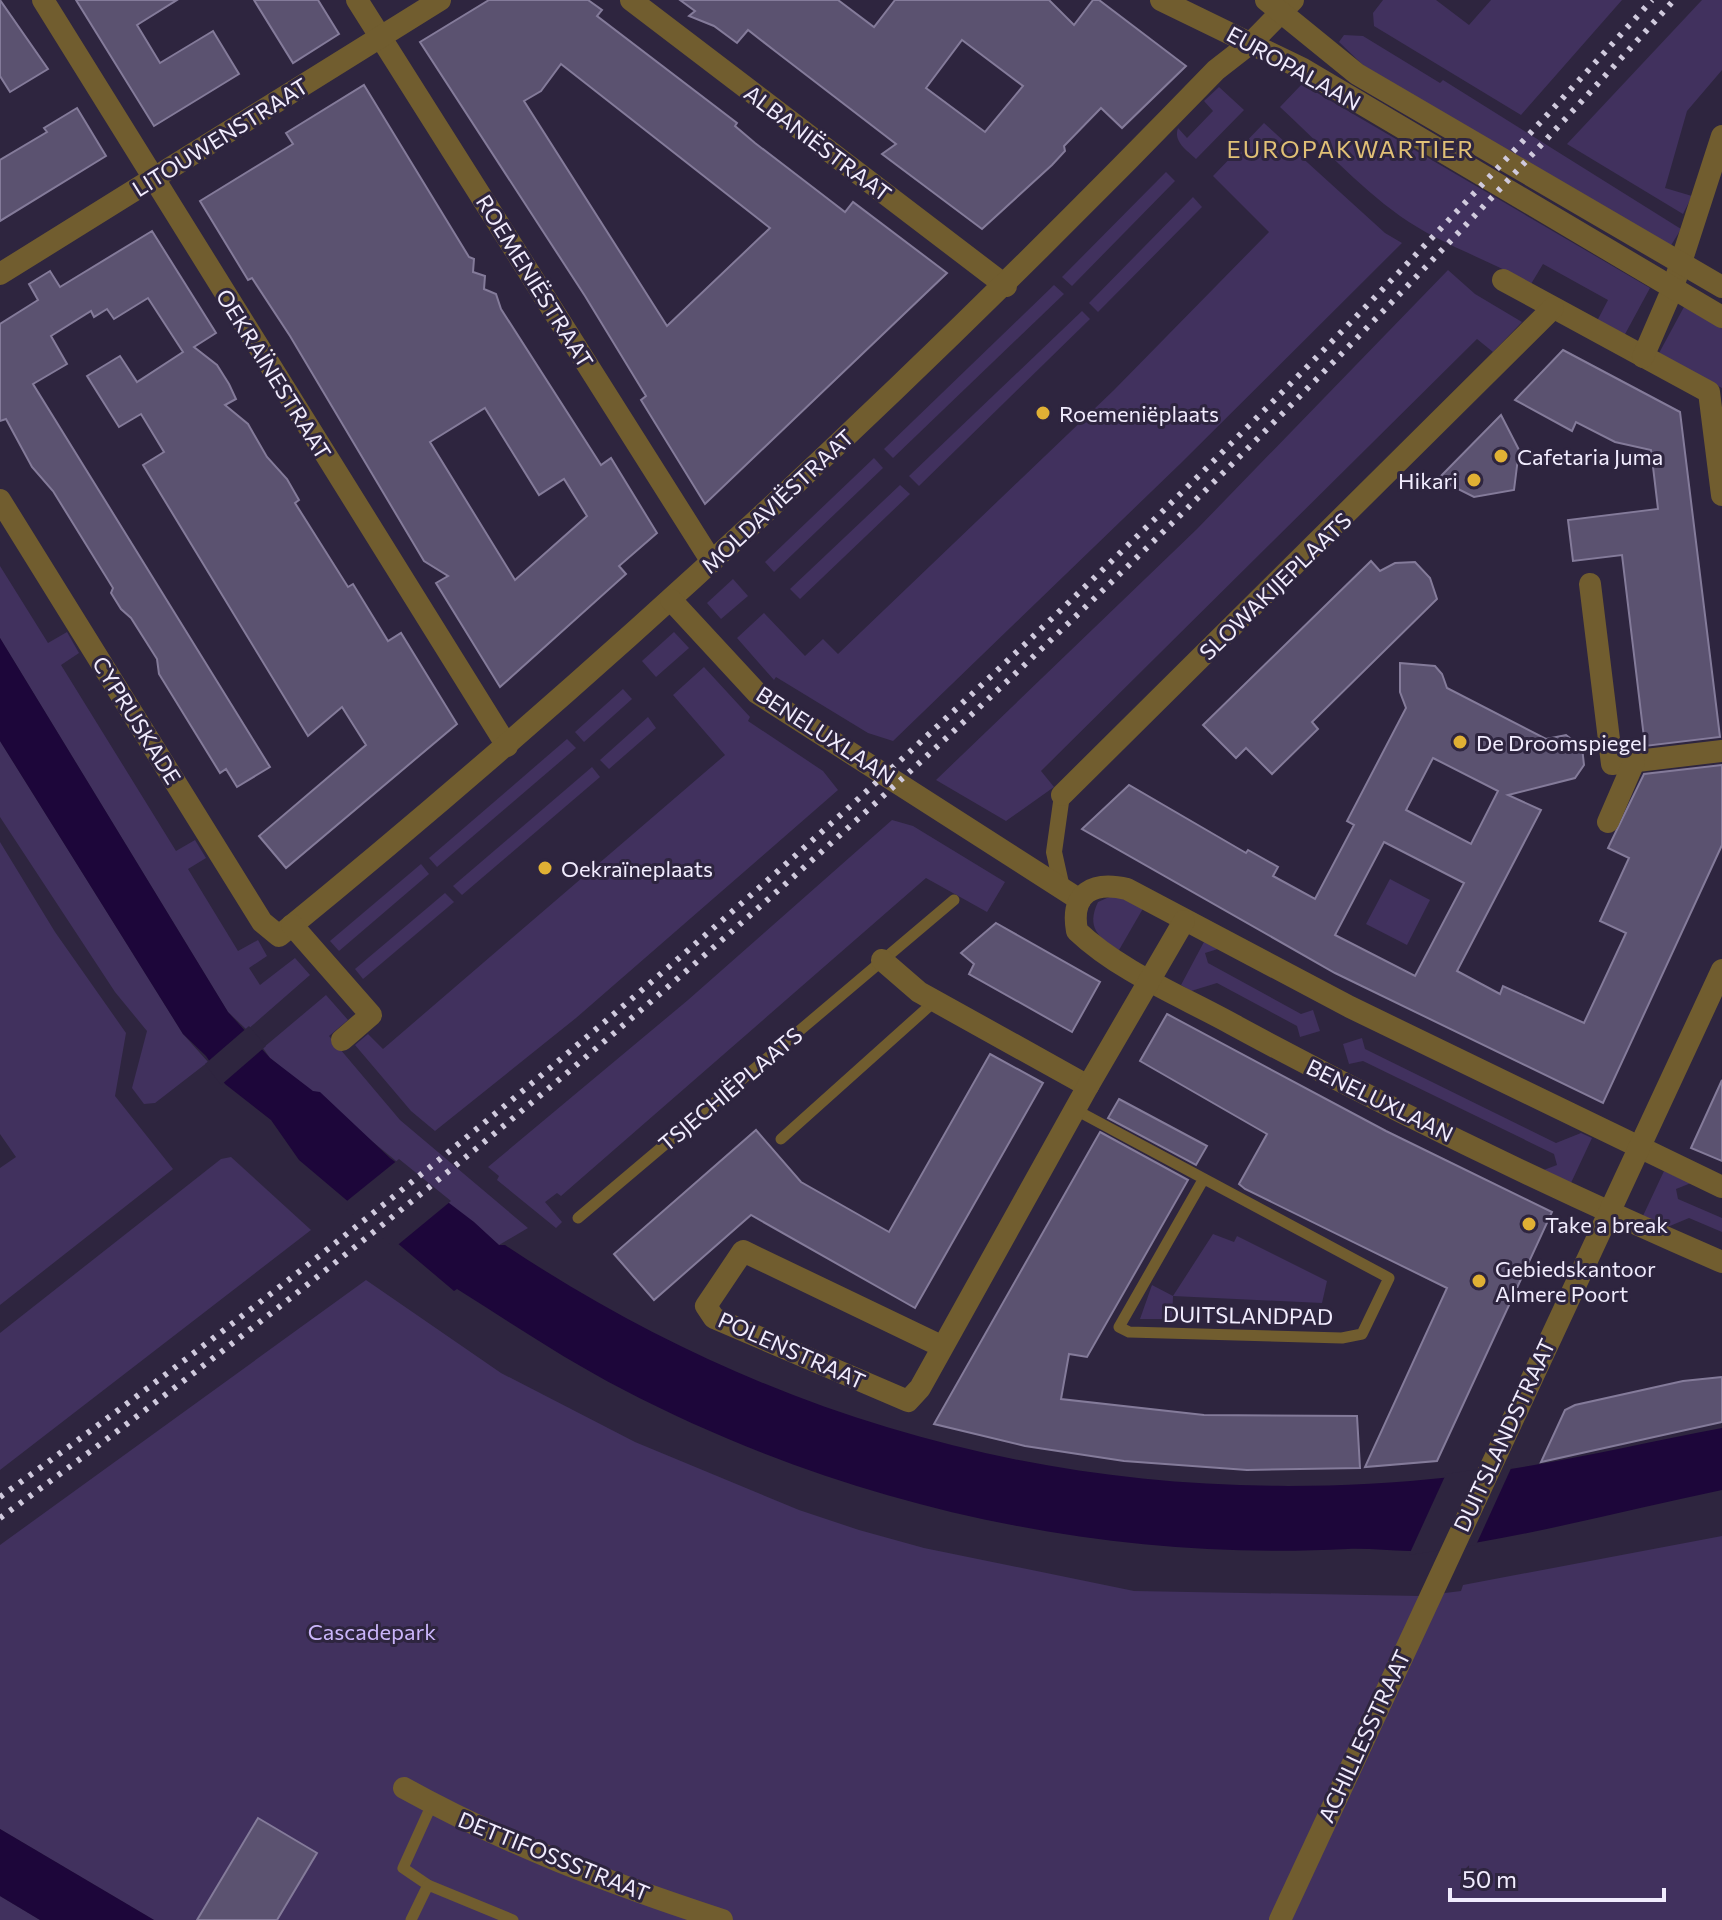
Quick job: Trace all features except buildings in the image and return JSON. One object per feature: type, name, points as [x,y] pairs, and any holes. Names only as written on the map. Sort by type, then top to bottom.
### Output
[{"type":"street","name":"OEKRAÏNESTRAAT","points":[[43,0],[152,180],[507,746]]},
{"type":"street","name":"ROEMENIËSTRAAT","points":[[357,0],[712,562]]},
{"type":"street","name":"LITOUWENSTRAAT","points":[[0,274],[440,0]]},
{"type":"street","name":"ALBANIËSTRAAT","points":[[631,0],[1006,286]]},
{"type":"street","name":"EUROPALAAN","points":[[1161,0],[1252,42],[1722,317]]},
{"type":"street","name":"MOLDAVIËSTRAAT","points":[[285,930],[507,746],[712,562],[1006,286],[1216,70],[1252,42],[1280,4]]},
{"type":"street","name":"EUROPALAAN","points":[[1280,4],[1357,74],[1722,287]]},
{"type":"street","points":[[1643,357],[1672,290],[1722,136]]},
{"type":"street","points":[[1503,280],[1709,392],[1722,495]]},
{"type":"street","name":"SLOWAKIJEPLAATS","points":[[1071,894],[1054,852],[1062,795],[1553,308]]},
{"type":"street","name":"CYPRUSKADE","points":[[0,500],[262,922],[285,930]]},
{"type":"street","points":[[1590,584],[1612,764],[1722,751]]},
{"type":"street","name":"BENELUXLAAN","points":[[671,600],[757,693],[1071,894],[1077,931],[1093,946],[1306,1064],[1607,1212],[1722,1262]]},
{"type":"street","points":[[1608,822],[1634,762]]},
{"type":"street","points":[[1071,894],[1087,892],[1106,883],[1127,889],[1350,1007],[1637,1149],[1722,1187]]},
{"type":"street","name":"POLENSTRAAT","points":[[941,1346],[743,1251],[706,1306],[714,1318],[908,1401],[920,1388],[1074,1109],[1184,921]]},
{"type":"street","points":[[285,930],[371,1015],[342,1040]]},
{"type":"street","points":[[882,960],[919,992],[1088,1086]]},
{"type":"street","name":"DUITSLANDSTRAAT","points":[[1449,1553],[1722,970]]},
{"type":"street","name":"ACHILLESSTRAAT","points":[[1280,1920],[1449,1553]]},
{"type":"street","name":"DETTIFOSSSTRAAT","points":[[404,1788],[496,1835],[600,1878],[722,1920]]},
{"type":"lane","name":"TSJECHIËPLAATS","points":[[578,1218],[954,900]]},
{"type":"lane","points":[[781,1139],[935,1001]]},
{"type":"lane","points":[[1074,1109],[1203,1180]]},
{"type":"lane","name":"DUITSLANDPAD","points":[[1203,1180],[1389,1278],[1362,1334],[1342,1338],[1129,1332],[1119,1327],[1203,1180]]},
{"type":"lane","name":"DETTIFOSSSTRAAT","points":[[432,1804],[403,1868],[428,1885],[513,1920]]},
{"type":"lane","points":[[411,1920],[428,1885]]},
{"type":"green space","points":[[1383,0],[1436,0],[1469,25],[1491,0],[1622,0],[1521,115],[1374,26],[1373,13]]},
{"type":"green space","points":[[1702,0],[1722,0],[1722,70],[1687,111],[1665,188],[1692,196],[1683,214],[1567,144]]},
{"type":"green space","points":[[1344,35],[1363,36],[1440,83],[1443,80],[1681,229],[1670,247],[1364,66],[1339,42]]},
{"type":"green space","points":[[1302,84],[1650,288],[1624,336],[1597,321],[1608,300],[1543,264],[1531,284],[1432,235],[1384,204],[1280,107]]},
{"type":"green space","points":[[1219,87],[1244,110],[1196,159],[1179,142],[1178,128],[1187,138],[1213,111],[1204,101]]},
{"type":"green space","points":[[1264,123],[1385,233],[1402,243],[1180,464],[893,741],[868,733],[776,677],[774,680],[737,638],[764,613],[805,656],[823,639],[838,654],[1114,390],[1269,232],[1213,176]]},
{"type":"green space","points":[[1166,172],[1175,181],[1072,286],[1062,277]]},
{"type":"green space","points":[[1193,197],[1202,207],[1098,312],[1089,303]]},
{"type":"green space","points":[[1448,270],[1475,294],[1522,322],[1493,352],[1477,339],[1041,771],[1054,787],[1006,821],[936,780],[1197,529]]},
{"type":"green space","points":[[1054,285],[1064,294],[893,458],[884,449]]},
{"type":"green space","points":[[1685,305],[1722,325],[1722,388],[1658,355]]},
{"type":"green space","points":[[1082,311],[1090,319],[919,486],[909,476]]},
{"type":"green space","points":[[874,458],[883,468],[774,572],[765,562]]},
{"type":"green space","points":[[900,485],[910,494],[800,599],[790,589]]},
{"type":"green space","points":[[0,566],[48,643],[67,632],[79,653],[61,665],[176,851],[195,840],[206,858],[188,869],[238,951],[258,940],[267,956],[249,968],[260,985],[295,958],[310,975],[247,1030],[228,1012],[0,638]]},
{"type":"green space","points":[[733,579],[748,596],[721,619],[707,603]]},
{"type":"green space","points":[[674,632],[689,648],[656,677],[642,661]]},
{"type":"green space","points":[[704,667],[750,717],[748,721],[823,771],[838,790],[576,1018],[435,1131],[411,1111],[355,1045],[368,1034],[383,1049],[725,755],[673,695]]},
{"type":"green space","points":[[623,689],[632,699],[584,742],[575,732]]},
{"type":"green space","points":[[648,717],[656,728],[609,769],[600,760]]},
{"type":"green space","points":[[567,739],[576,748],[437,867],[429,858]]},
{"type":"green space","points":[[0,741],[183,1034],[208,1062],[155,1103],[144,1104],[132,1088],[147,1031],[115,992],[0,817]]},
{"type":"green space","points":[[592,767],[600,777],[462,895],[453,886]]},
{"type":"green space","points":[[892,820],[913,826],[1005,882],[987,912],[926,878],[561,1196],[557,1193],[545,1202],[562,1222],[556,1228],[497,1180],[499,1176],[488,1167],[688,1000]]},
{"type":"green space","points":[[0,842],[55,932],[126,1033],[115,1096],[173,1169],[0,1305],[0,1168],[16,1157],[0,1134]]},
{"type":"green space","points":[[421,864],[429,874],[339,951],[330,941]]},
{"type":"green space","points":[[1390,879],[1430,900],[1407,945],[1366,924]]},
{"type":"green space","points":[[445,893],[454,902],[363,979],[355,969]]},
{"type":"green space","points":[[1116,894],[1145,905],[1119,950],[1100,936],[1093,918],[1098,902]]},
{"type":"green space","points":[[1205,940],[1221,948],[1205,953],[1208,963],[1301,1014],[1313,1010],[1320,1031],[1300,1037],[1297,1026],[1217,983],[1191,991],[1181,985]]},
{"type":"green space","points":[[326,995],[348,1020],[329,1036],[400,1120],[528,1228],[499,1245],[270,1058],[263,1048]]},
{"type":"green space","points":[[1362,1038],[1365,1049],[1556,1143],[1581,1133],[1592,1138],[1570,1185],[1541,1171],[1557,1165],[1554,1154],[1363,1061],[1349,1064],[1343,1044]]},
{"type":"green space","points":[[231,1157],[311,1230],[0,1470],[0,1333],[221,1159]]},
{"type":"green space","points":[[1664,1171],[1691,1183],[1676,1189],[1678,1199],[1722,1218],[1722,1232],[1689,1218],[1665,1228],[1642,1218]]},
{"type":"green space","points":[[1213,1234],[1234,1242],[1237,1236],[1327,1281],[1322,1303],[1173,1296]]},
{"type":"green space","name":"Cascadepark","points":[[366,1280],[501,1373],[635,1442],[799,1510],[924,1548],[1134,1591],[1421,1596],[1461,1591],[1463,1585],[1722,1536],[1722,1920],[154,1920],[0,1829],[0,1545]]},
{"type":"green space","points":[[1152,1285],[1173,1296],[1172,1319],[1140,1319]]},
{"type":"green space","points":[[0,1896],[40,1920],[0,1920]]},
{"type":"shaded area","points":[[0,638],[228,1012],[270,1058],[313,1091],[320,1092],[390,1158],[499,1245],[505,1245],[614,1311],[726,1367],[840,1412],[957,1446],[1077,1470],[1199,1483],[1324,1485],[1452,1477],[1554,1462],[1722,1428],[1722,1490],[1539,1531],[1428,1550],[1254,1551],[1161,1546],[1067,1535],[975,1517],[884,1494],[794,1465],[707,1430],[622,1389],[457,1289],[454,1291],[299,1160],[271,1120],[225,1084],[206,1056],[183,1034],[0,741]]},
{"type":"shaded area","points":[[0,1829],[154,1920],[40,1920],[0,1896]]},
{"type":"pier","points":[[249,1026],[266,1046],[221,1085],[205,1064]]},
{"type":"pier","points":[[399,1159],[451,1201],[394,1248],[342,1205]]},
{"type":"pier","points":[[1513,1464],[1476,1545],[1409,1555],[1446,1474]]},
{"type":"railway","points":[[0,1497],[224,1330],[442,1157],[656,978],[865,792],[1069,602],[1269,406],[1463,205],[1652,0]]},
{"type":"railway","points":[[0,1518],[227,1348],[448,1172],[665,990],[876,802],[1083,609],[1285,411],[1482,208],[1674,0]]},
{"type":"place","name":"Roemeniëplaats","points":[[1043,413]]},
{"type":"place","name":"Cafetaria Juma","points":[[1501,456]]},
{"type":"place","name":"Hikari","points":[[1474,480]]},
{"type":"place","name":"De Droomspiegel","points":[[1460,742]]},
{"type":"place","name":"Oekraïneplaats","points":[[545,868]]},
{"type":"place","name":"Take a break","points":[[1529,1224]]},
{"type":"place","name":"Gebiedskantoor Almere Poort","points":[[1479,1281]]},
{"type":"district","name":"EUROPAKWARTIER","points":[[1351,148]]}]
